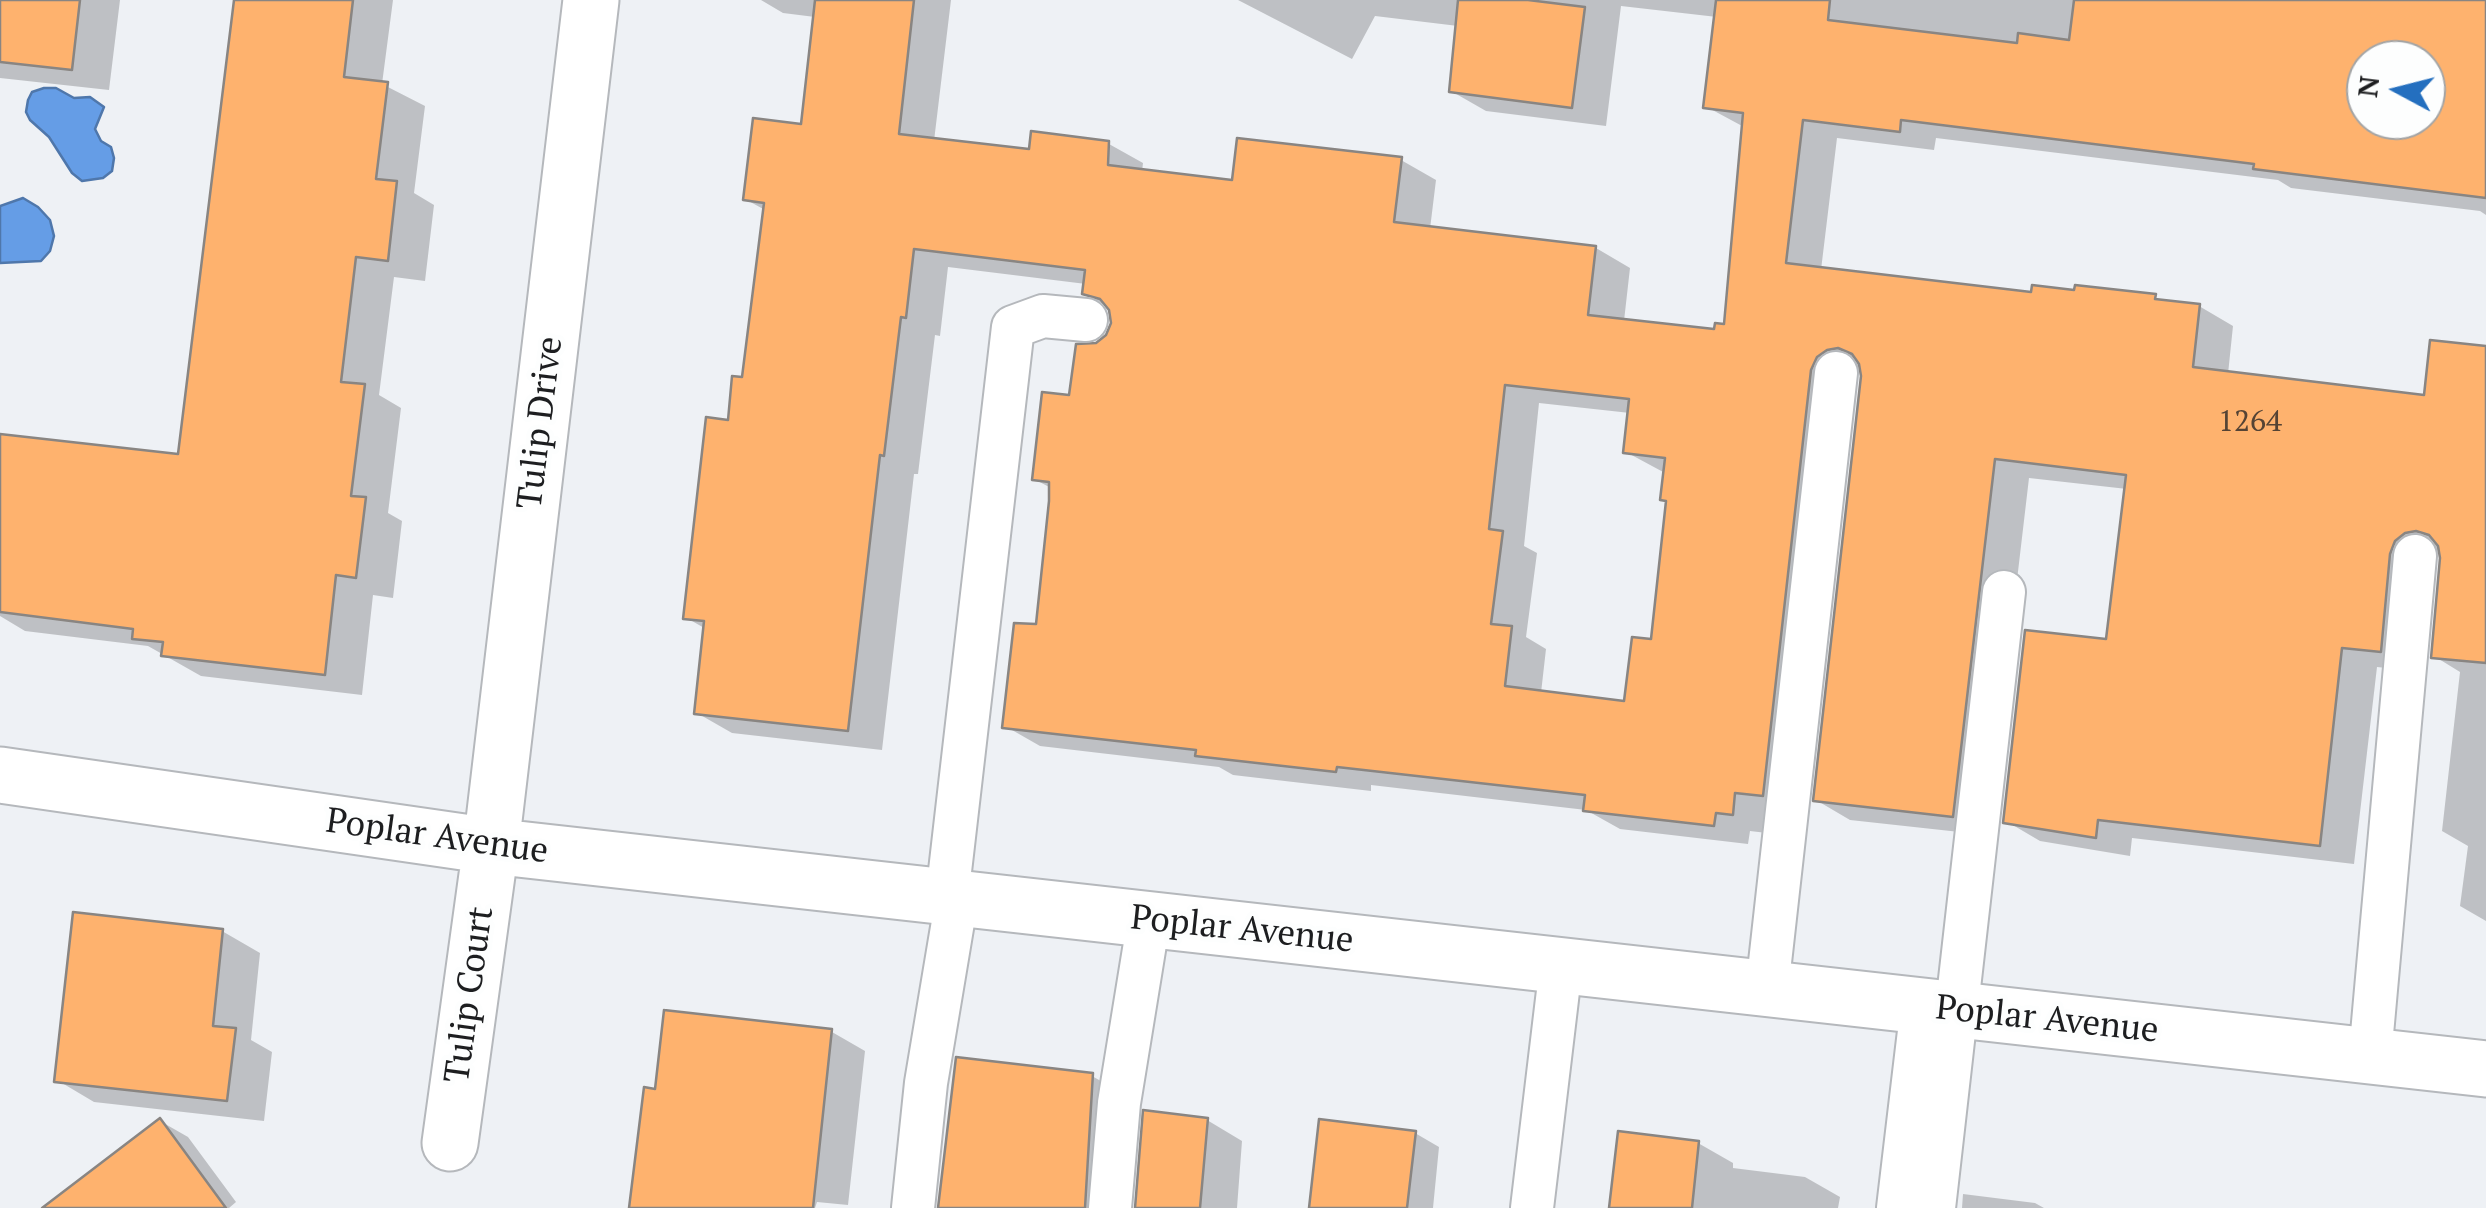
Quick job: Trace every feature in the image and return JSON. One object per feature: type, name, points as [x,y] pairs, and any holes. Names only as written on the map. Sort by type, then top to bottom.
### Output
[{"type":"street","name":"Tulip Drive","points":[[490,846],[592,0]]},
{"type":"street","name":"Poplar Avenue","points":[[0,775],[490,846],[2486,1069]]},
{"type":"street","name":"Tulip Court","points":[[450,1143],[490,846]]},
{"type":"lane","points":[[912,1208],[952,897],[1013,327],[1043,316],[1086,320]]},
{"type":"lane","points":[[1768,989],[1836,373]]},
{"type":"lane","points":[[2370,1056],[2415,556]]},
{"type":"lane","points":[[1898,1208],[1940,1008],[2004,592]]},
{"type":"lane","points":[[1110,1208],[1119,1103],[1149,919]]},
{"type":"lane","points":[[1532,1208],[1561,966]]},
{"type":"lane","points":[[1934,1208],[1940,1008]]},
{"type":"water","points":[[56,88],[74,98],[90,97],[104,107],[95,129],[101,141],[111,147],[114,158],[112,171],[103,178],[82,181],[72,173],[49,137],[30,120],[26,112],[28,100],[32,92]]},
{"type":"water","points":[[23,198],[50,220],[54,236],[50,251],[41,261],[0,263],[0,206]]},
{"type":"building","points":[[0,0],[80,0],[72,70],[0,62]]},
{"type":"building","points":[[234,0],[353,0],[344,77],[388,82],[376,179],[397,181],[388,261],[356,257],[341,382],[365,384],[351,496],[366,497],[356,578],[336,575],[325,675],[161,656],[163,642],[132,639],[133,629],[0,612],[0,434],[178,454]]},
{"type":"building","points":[[815,0],[914,0],[899,134],[1029,149],[1031,131],[1109,141],[1108,165],[1232,180],[1237,138],[1402,157],[1394,222],[1596,246],[1588,315],[1714,329],[1715,323],[1724,324],[1743,113],[1703,108],[1716,0],[1830,0],[1828,20],[2017,43],[2018,33],[2069,40],[2074,0],[2486,0],[2486,198],[2253,169],[2254,164],[1901,120],[1900,132],[1803,120],[1786,263],[2031,292],[2032,285],[2074,290],[2075,285],[2156,294],[2155,299],[2200,304],[2193,367],[2424,395],[2430,340],[2486,346],[2486,663],[2431,658],[2438,546],[2429,535],[2405,533],[2395,541],[2390,554],[2381,652],[2342,648],[2320,846],[2098,820],[2096,838],[2003,823],[2025,630],[2106,639],[2126,475],[1995,459],[1953,817],[1813,801],[1861,376],[1852,354],[1838,348],[1817,357],[1811,370],[1763,796],[1735,793],[1733,815],[1716,813],[1714,826],[1583,811],[1585,795],[1337,767],[1336,772],[1195,756],[1196,750],[1002,728],[1014,623],[1036,624],[1049,501],[1049,482],[1032,480],[1042,392],[1069,395],[1076,344],[1096,343],[1106,335],[1111,323],[1109,310],[1100,299],[1082,294],[1085,270],[914,249],[906,318],[901,317],[884,456],[880,455],[848,731],[694,714],[704,621],[683,619],[706,417],[728,420],[732,376],[742,377],[764,203],[743,200],[753,118],[801,124]],"holes":[[[1505,385],[1629,399],[1623,453],[1665,458],[1660,500],[1666,501],[1651,639],[1632,637],[1624,701],[1505,686],[1512,626],[1491,624],[1503,531],[1489,529]]]},
{"type":"building","points":[[1458,0],[1528,0],[1585,7],[1572,108],[1449,92]]},
{"type":"building","points":[[73,912],[223,929],[213,1026],[236,1028],[227,1101],[54,1082]]},
{"type":"building","points":[[664,1010],[832,1029],[813,1208],[629,1208],[644,1087],[655,1089]]},
{"type":"building","points":[[956,1057],[1093,1073],[1085,1208],[938,1208]]},
{"type":"building","points":[[1143,1110],[1208,1118],[1200,1208],[1135,1208]]},
{"type":"building","points":[[160,1118],[226,1208],[42,1208]]},
{"type":"building","points":[[1319,1119],[1416,1131],[1407,1208],[1309,1208]]},
{"type":"building","points":[[1618,1131],[1699,1141],[1692,1208],[1609,1208]]}]
